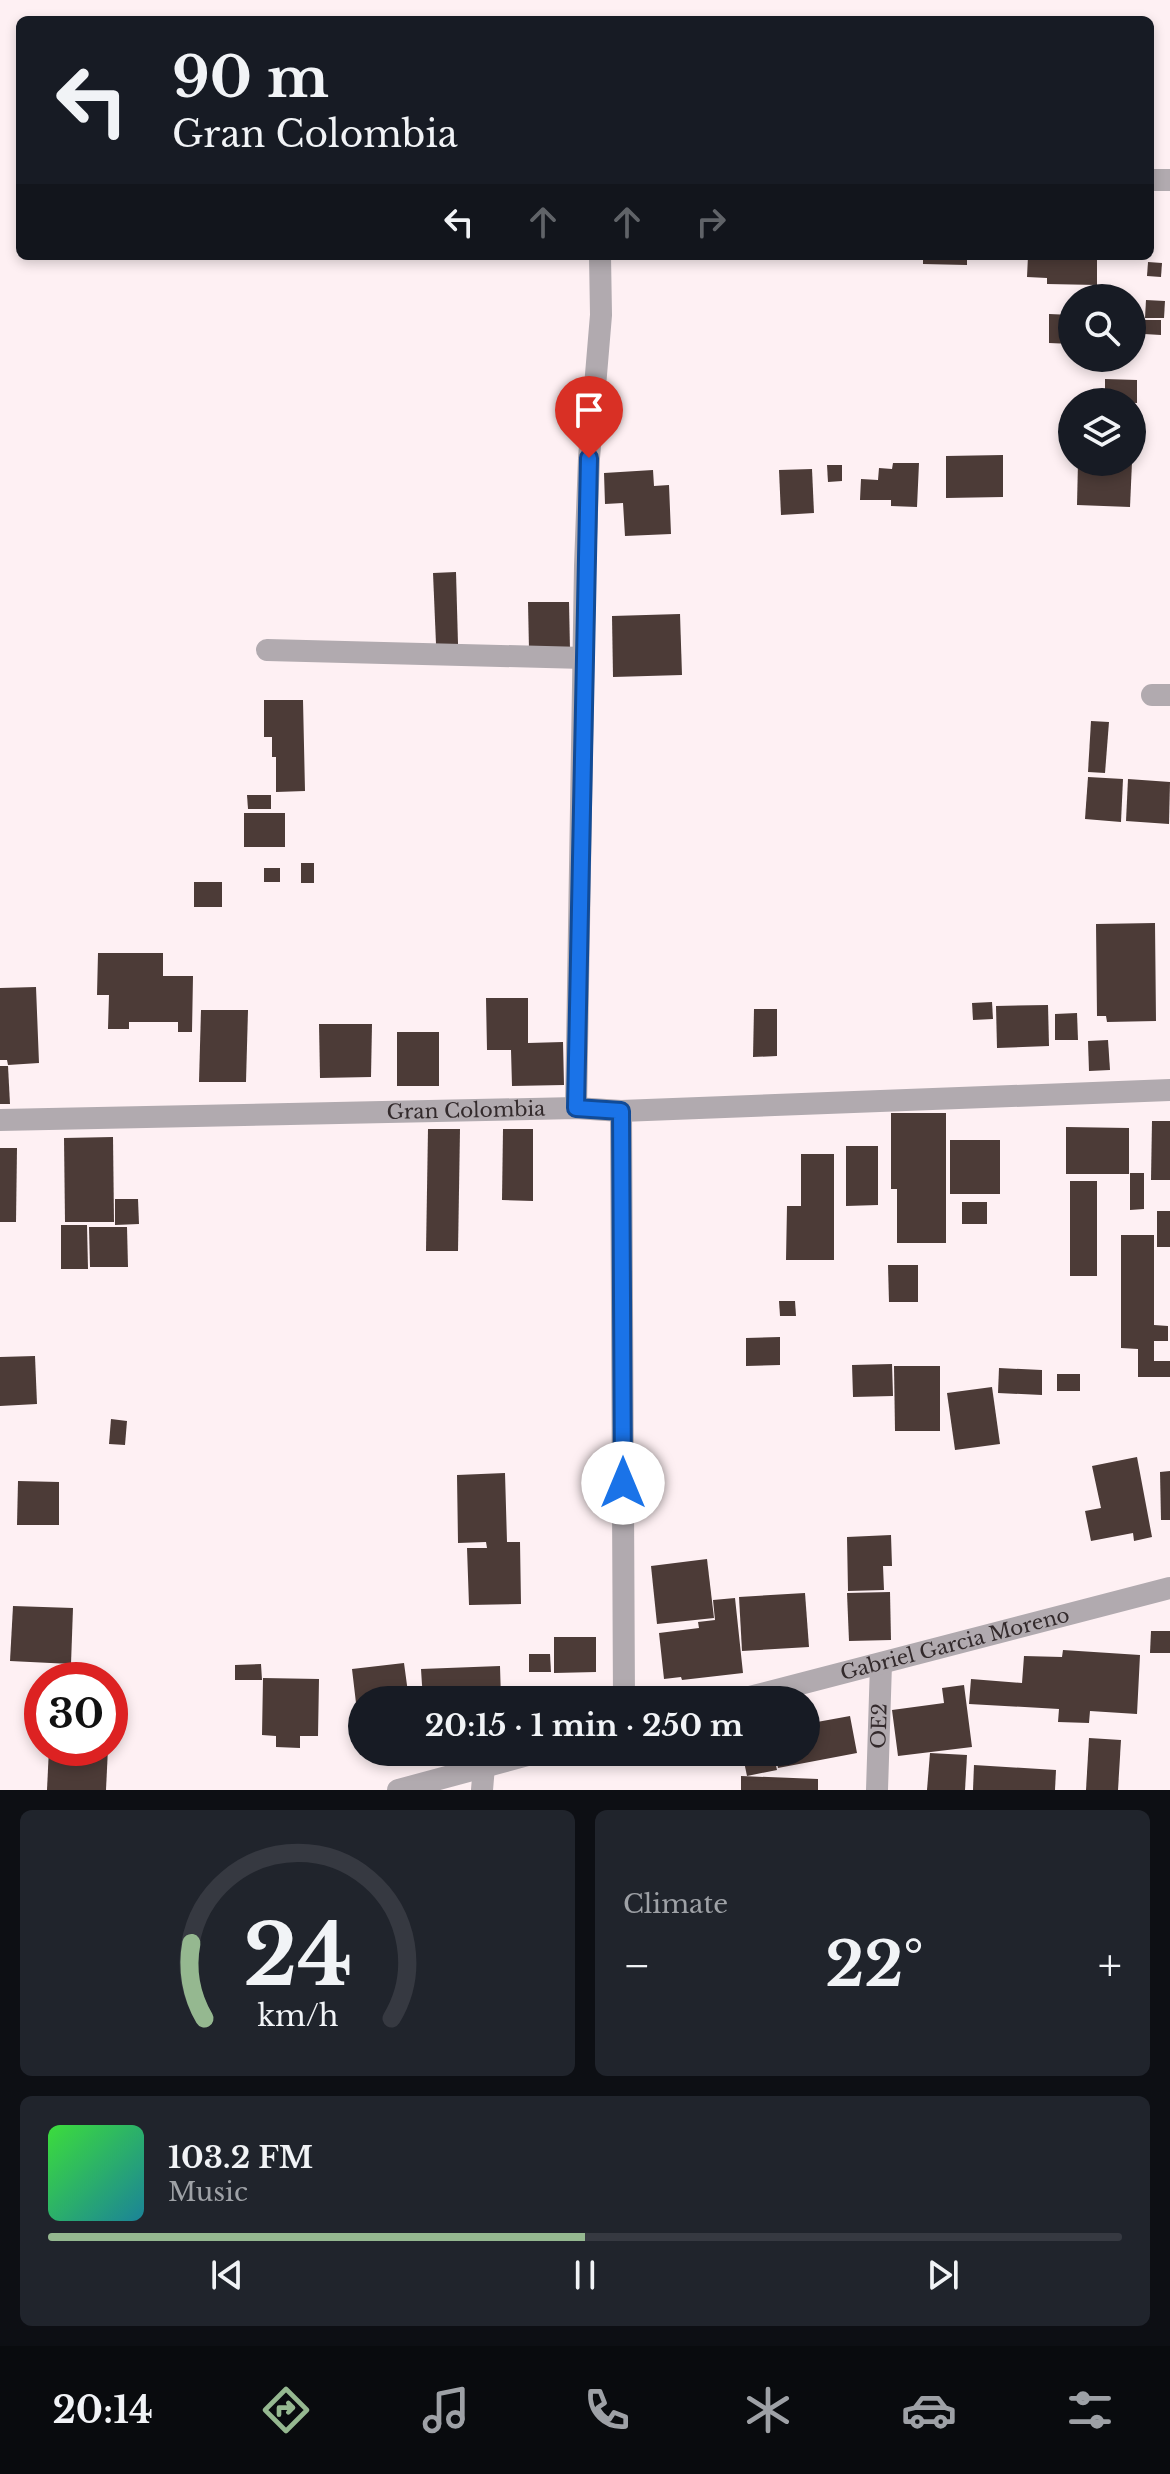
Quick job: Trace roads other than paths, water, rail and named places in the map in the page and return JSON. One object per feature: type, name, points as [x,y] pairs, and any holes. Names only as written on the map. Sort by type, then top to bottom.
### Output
[{"type":"street","points":[[576,1108],[589,458],[601,315],[600,260]]},
{"type":"street","points":[[267,650],[584,658]]},
{"type":"street","name":"Gran Colombia","points":[[0,1120],[576,1108],[621,1111],[1170,1090]]},
{"type":"street","points":[[621,1111],[624,1686]]},
{"type":"street","name":"Gabriel Garcia Moreno","points":[[794,1686],[1170,1588]]},
{"type":"street","name":"OE2","points":[[877,1790],[881,1664]]},
{"type":"street","points":[[398,1790],[484,1766],[482,1790]]}]
